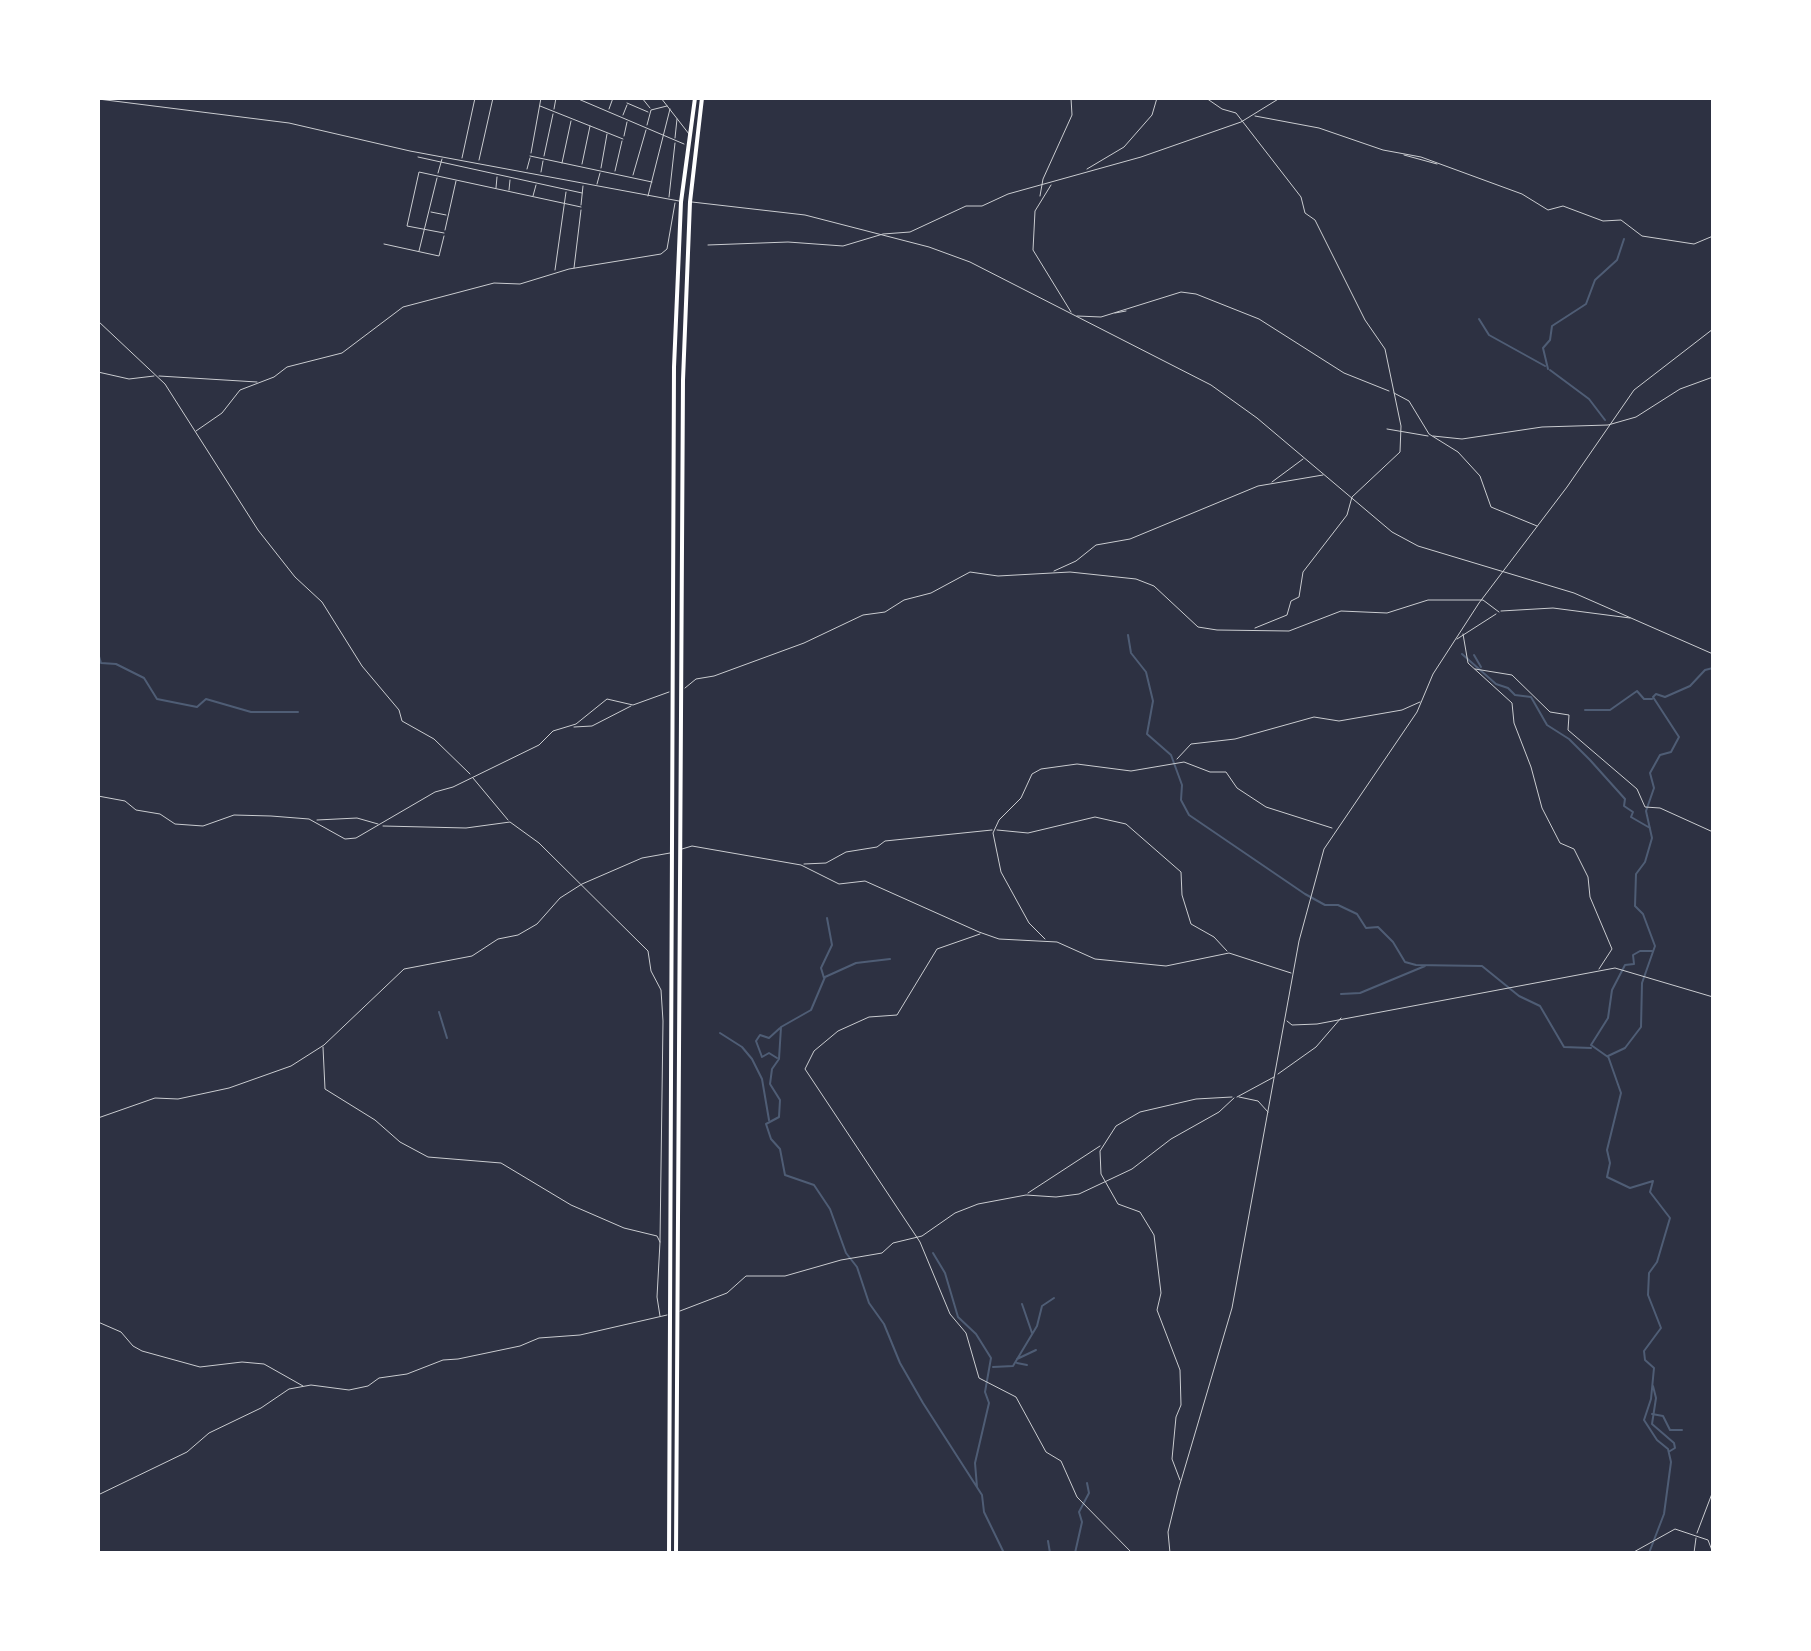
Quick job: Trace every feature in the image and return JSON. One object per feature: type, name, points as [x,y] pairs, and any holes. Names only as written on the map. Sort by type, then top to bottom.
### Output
[{"type":"highway","points":[[669,1553],[674,367],[679,201],[695,98]]},
{"type":"highway","points":[[676,1553],[683,380],[690,202],[702,98]]},
{"type":"street","points":[[462,160],[475,98]]},
{"type":"street","points":[[479,163],[493,98]]},
{"type":"street","points":[[527,171],[541,98]]},
{"type":"street","points":[[541,174],[556,98]]},
{"type":"street","points":[[576,98],[688,145]]},
{"type":"street","points":[[589,104],[591,98]]},
{"type":"street","points":[[608,111],[613,98]]},
{"type":"street","points":[[623,118],[629,98]]},
{"type":"street","points":[[642,98],[651,112]]},
{"type":"street","points":[[661,98],[689,135]]},
{"type":"street","points":[[1071,98],[1072,116],[1042,185],[1032,229],[1033,250],[1074,316]]},
{"type":"street","points":[[1085,170],[1124,147],[1152,115],[1157,98]]},
{"type":"street","points":[[1206,98],[1222,109],[1236,113],[1301,197],[1305,213],[1315,220],[1370,330],[1385,349],[1401,432],[1398,454],[1352,497],[1347,515],[1303,572],[1299,597],[1291,601],[1287,615],[1252,629]]},
{"type":"street","points":[[708,245],[788,242],[843,246],[883,234],[916,231],[959,209],[982,206],[1001,196],[1052,183],[1085,170],[1141,157],[1241,122],[1280,98]]},
{"type":"street","points":[[98,99],[289,123],[442,157],[527,171],[648,197],[805,215],[954,255],[1211,385],[1326,475],[1392,532],[1418,546],[1574,593],[1713,654]]},
{"type":"street","points":[[627,103],[651,112],[667,106]]},
{"type":"street","points":[[540,106],[623,139]]},
{"type":"street","points":[[648,197],[670,109]]},
{"type":"street","points":[[633,178],[651,112]]},
{"type":"street","points":[[1252,116],[1319,128],[1402,154],[1412,160],[1439,164],[1522,194],[1548,210],[1563,206],[1603,221],[1621,220],[1642,236],[1694,244],[1713,236]]},
{"type":"street","points":[[562,163],[572,119]]},
{"type":"street","points":[[668,200],[677,119]]},
{"type":"street","points":[[614,174],[628,120]]},
{"type":"street","points":[[581,167],[590,126]]},
{"type":"street","points":[[597,186],[608,133]]},
{"type":"street","points":[[530,156],[652,182]]},
{"type":"street","points":[[418,157],[582,193]]},
{"type":"street","points":[[419,251],[442,157]]},
{"type":"street","points":[[444,233],[407,226],[419,172],[581,207]]},
{"type":"street","points":[[496,188],[498,174]]},
{"type":"street","points":[[508,191],[510,177]]},
{"type":"street","points":[[384,244],[439,256],[456,180]]},
{"type":"street","points":[[533,197],[536,183]]},
{"type":"street","points":[[574,268],[583,183]]},
{"type":"street","points":[[1040,198],[1052,183]]},
{"type":"street","points":[[555,272],[566,189]]},
{"type":"street","points":[[195,433],[200,426],[222,413],[240,390],[287,367],[342,353],[403,307],[494,283],[508,285],[539,280],[555,272],[661,254],[667,249],[679,201]]},
{"type":"street","points":[[429,211],[448,216]]},
{"type":"street","points":[[1074,316],[1101,317],[1121,309],[1129,311],[1181,292],[1196,294],[1259,319],[1344,373],[1409,401],[1432,436],[1458,452],[1480,476],[1491,507],[1537,526]]},
{"type":"street","points":[[98,321],[170,391],[258,530],[295,577],[322,602],[362,666],[399,710],[402,721],[434,739],[510,822],[539,843],[648,951],[651,971],[661,990],[664,1062],[657,1297],[657,1312],[662,1317]]},
{"type":"street","points":[[1170,1553],[1168,1532],[1227,1330],[1293,974],[1324,849],[1334,829],[1422,701],[1454,640],[1608,425],[1645,379],[1713,329]]},
{"type":"street","points":[[98,372],[129,379],[156,376],[260,382]]},
{"type":"street","points":[[1387,429],[1462,439],[1542,427],[1608,425],[1636,417],[1680,389],[1713,377]]},
{"type":"street","points":[[1050,573],[1076,561],[1096,545],[1130,539],[1269,483],[1306,459]]},
{"type":"street","points":[[1269,483],[1326,475]]},
{"type":"street","points":[[315,821],[345,839],[356,838],[435,792],[539,745],[553,731],[592,726],[633,705],[682,689],[696,679],[714,676],[804,643],[863,615],[885,612],[904,600],[931,593],[970,572],[998,576],[1070,572],[1144,581],[1154,586],[1198,627],[1289,631],[1306,628],[1341,611],[1387,613],[1428,600],[1481,600],[1499,612]]},
{"type":"street","points":[[1454,640],[1499,612],[1553,608],[1633,618]]},
{"type":"street","points":[[1463,634],[1468,663],[1512,703],[1514,723],[1542,808],[1560,843],[1574,849],[1588,877],[1590,897],[1612,946],[1598,971]]},
{"type":"street","points":[[1474,668],[1512,675],[1550,712],[1569,715],[1568,730],[1637,789],[1645,807],[1660,808],[1713,832]]},
{"type":"street","points":[[571,727],[607,699],[633,705]]},
{"type":"street","points":[[1176,762],[1191,744],[1235,739],[1314,717],[1339,721],[1402,710],[1422,701]]},
{"type":"street","points":[[1048,941],[1029,923],[998,867],[995,830],[999,820],[1021,798],[1032,774],[1041,769],[1077,764],[1131,771],[1176,762],[1210,772],[1226,772],[1237,788],[1266,807],[1334,829]]},
{"type":"street","points":[[98,796],[125,801],[136,810],[160,814],[175,824],[203,826],[234,815],[315,821],[336,816],[379,825],[429,829],[510,822]]},
{"type":"street","points":[[98,1118],[155,1098],[183,1098],[261,1078],[294,1064],[324,1045],[404,969],[472,956],[498,939],[525,931],[580,885],[642,858],[692,846],[801,865],[826,863],[846,852],[877,847],[885,841],[995,830],[1028,833],[1071,826],[1095,817],[1126,824],[1181,872],[1182,895],[1191,924],[1217,940],[1229,953],[1293,974]]},
{"type":"street","points":[[801,865],[839,884],[865,881],[983,934],[999,939],[1048,941],[1095,959],[1177,965],[1229,953]]},
{"type":"street","points":[[983,934],[937,949],[897,1015],[869,1017],[838,1031],[814,1051],[805,1069],[917,1238],[950,1314],[966,1333],[979,1378],[1018,1399],[1046,1452],[1061,1461],[1077,1497],[1132,1553]]},
{"type":"street","points":[[1285,1018],[1290,1025],[1302,1025],[1598,971],[1625,969],[1713,997]]},
{"type":"street","points":[[98,1322],[121,1332],[142,1351],[200,1367],[242,1362],[264,1364],[291,1382],[304,1386],[349,1390],[443,1360],[520,1346],[539,1338],[580,1335],[662,1317],[727,1293],[746,1276],[785,1276],[864,1254],[876,1255],[893,1243],[917,1238],[960,1211],[1026,1195],[1071,1196],[1132,1169],[1171,1139],[1276,1076],[1316,1047],[1341,1018]]},
{"type":"street","points":[[324,1045],[325,1089],[375,1120],[400,1142],[428,1157],[465,1157],[501,1163],[571,1205],[624,1228],[657,1236],[660,1242]]},
{"type":"street","points":[[1026,1195],[1103,1145],[1116,1126],[1140,1112],[1164,1110],[1196,1099],[1235,1098],[1258,1101],[1268,1112]]},
{"type":"street","points":[[1103,1145],[1099,1167],[1118,1204],[1140,1212],[1154,1235],[1161,1293],[1157,1312],[1180,1370],[1182,1402],[1176,1417],[1172,1459],[1181,1482]]},
{"type":"street","points":[[98,1495],[187,1452],[209,1433],[261,1408],[279,1393],[304,1386]]},
{"type":"street","points":[[1694,1553],[1696,1536],[1713,1491]]},
{"type":"street","points":[[1632,1553],[1675,1529],[1708,1540],[1713,1553]]},
{"type":"waterway","points":[[1548,369],[1543,348],[1550,340],[1552,326],[1586,304],[1595,280],[1617,260],[1624,239]]},
{"type":"waterway","points":[[1479,319],[1489,335],[1545,366]]},
{"type":"waterway","points":[[1550,370],[1589,399],[1605,420]]},
{"type":"waterway","points":[[1128,635],[1131,653],[1146,672],[1153,701],[1147,734],[1171,755],[1182,785],[1181,800],[1189,815],[1305,894],[1325,905],[1338,905],[1357,914],[1366,928],[1378,927],[1393,942],[1405,962],[1416,965],[1482,966],[1519,996],[1540,1006],[1564,1047],[1591,1048]]},
{"type":"waterway","points":[[98,653],[101,663],[116,664],[144,678],[157,699],[197,707],[206,699],[251,712],[298,712]]},
{"type":"waterway","points":[[1462,654],[1496,684],[1508,688],[1515,695],[1531,697],[1547,725],[1569,739],[1625,799],[1624,806],[1633,812],[1631,817],[1650,828]]},
{"type":"waterway","points":[[1474,655],[1481,667]]},
{"type":"waterway","points":[[1649,1553],[1664,1514],[1671,1462],[1668,1449],[1657,1440],[1644,1420],[1651,1399],[1654,1368],[1645,1360],[1644,1351],[1661,1328],[1648,1295],[1649,1273],[1657,1262],[1670,1218],[1650,1192],[1653,1181],[1630,1188],[1607,1177],[1610,1163],[1607,1150],[1621,1093],[1608,1056],[1625,1048],[1641,1027],[1642,983],[1655,946],[1643,914],[1635,906],[1636,874],[1645,862],[1652,838],[1646,811],[1654,788],[1650,773],[1660,755],[1671,752],[1679,737],[1653,697],[1656,694],[1665,697],[1690,686],[1705,670],[1713,668]]},
{"type":"waterway","points":[[1585,710],[1610,710],[1637,691],[1644,699],[1652,699]]},
{"type":"waterway","points":[[824,978],[821,968],[832,945],[827,918]]},
{"type":"waterway","points":[[1608,1057],[1591,1045],[1608,1018],[1612,990],[1625,965],[1634,964],[1633,955],[1640,951],[1652,951]]},
{"type":"waterway","points":[[890,959],[856,963],[825,977],[811,1010],[781,1027],[779,1059],[772,1069],[770,1084],[780,1100],[779,1117],[766,1124],[771,1139],[780,1149],[785,1175],[814,1185],[830,1209],[846,1253],[857,1267],[869,1303],[884,1324],[900,1363],[923,1403],[982,1495],[984,1512],[1004,1553]]},
{"type":"waterway","points":[[1341,994],[1360,993],[1425,966]]},
{"type":"waterway","points":[[439,1012],[447,1038]]},
{"type":"waterway","points":[[777,1058],[769,1053],[762,1057],[756,1041],[760,1035],[769,1038],[780,1028]]},
{"type":"waterway","points":[[720,1033],[742,1047],[752,1059],[762,1079],[769,1120]]},
{"type":"waterway","points":[[933,1253],[945,1273],[958,1317],[976,1334],[991,1358],[985,1392],[989,1403],[975,1463],[977,1487]]},
{"type":"waterway","points":[[993,1367],[1013,1366],[1037,1326],[1042,1306],[1054,1298]]},
{"type":"waterway","points":[[1022,1304],[1032,1333]]},
{"type":"waterway","points":[[1017,1359],[1036,1350]]},
{"type":"waterway","points":[[1017,1363],[1027,1365]]},
{"type":"waterway","points":[[1653,1386],[1656,1398],[1652,1424],[1674,1443],[1675,1448],[1670,1451]]},
{"type":"waterway","points":[[1652,1414],[1663,1416],[1670,1430],[1682,1430]]},
{"type":"waterway","points":[[1075,1553],[1082,1522],[1079,1512],[1089,1493],[1087,1483]]},
{"type":"waterway","points":[[1048,1541],[1050,1553]]}]
